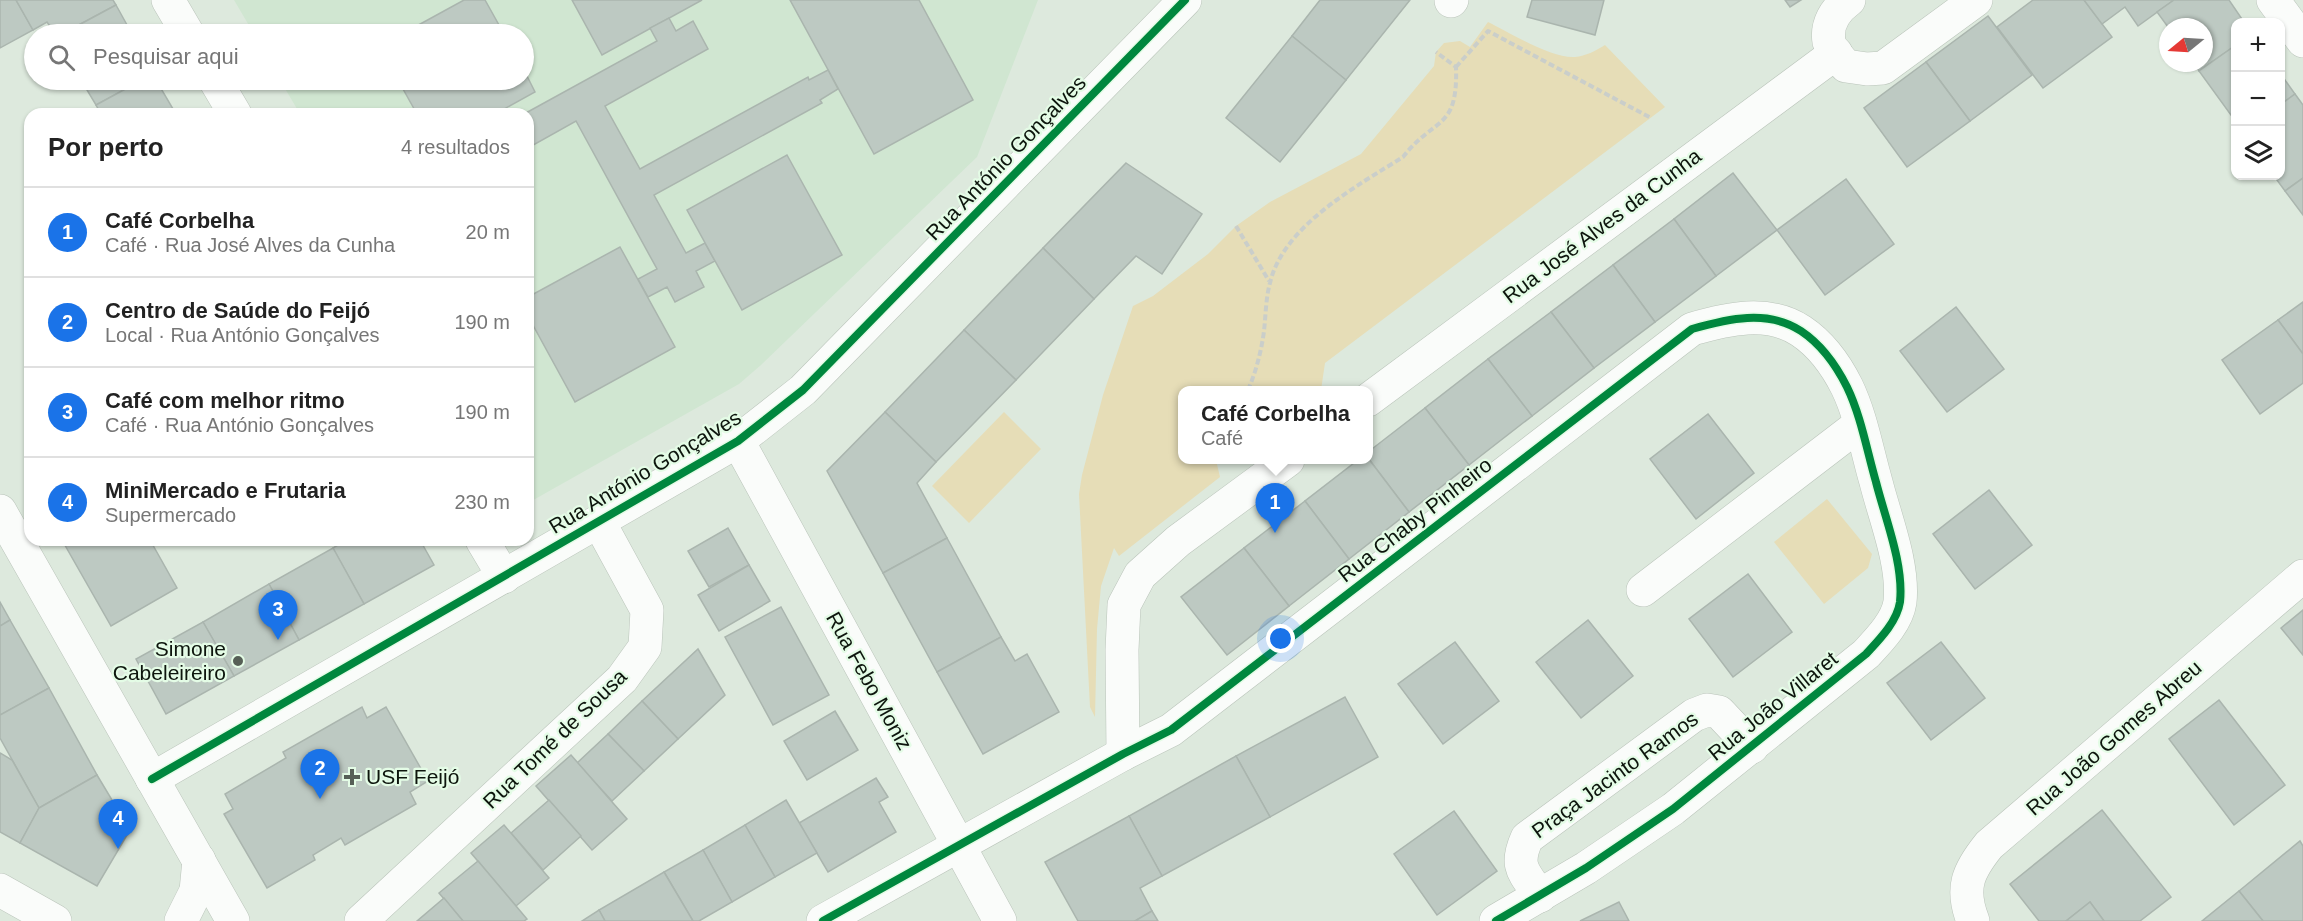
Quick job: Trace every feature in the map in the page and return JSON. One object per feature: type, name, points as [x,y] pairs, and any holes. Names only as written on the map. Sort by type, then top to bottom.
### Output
[{"type":"street","points":[[168,0],[182,24]]},
{"type":"street","name":"Rua António Gonçalves","points":[[152,779],[738,441],[804,390],[1185,0]]},
{"type":"street","points":[[1849,0],[1839,7],[1831,20],[1829,43],[1846,66],[1867,69],[1883,68],[1976,0]]},
{"type":"street","points":[[2273,0],[2303,41]]},
{"type":"street","name":"Rua José Alves da Cunha","points":[[1373,396],[1836,53]]},
{"type":"street","points":[[221,90],[231,108]]},
{"type":"street","name":"Rua Chaby Pinheiro","points":[[823,921],[1123,754],[1171,730],[1692,329],[1729,318],[1766,318],[1799,330],[1823,348],[1847,387],[1860,424]]},
{"type":"street","points":[[1643,590],[1860,424]]},
{"type":"street","name":"Rua João Villaret","points":[[1496,921],[1586,868],[1672,809],[1866,654],[1886,632],[1900,604],[1899,571],[1860,424]]},
{"type":"street","name":"Rua Febo Moniz","points":[[738,441],[1000,921]]},
{"type":"street","points":[[1123,754],[1124,605],[1140,574],[1178,541],[1281,464]]},
{"type":"street","points":[[0,511],[233,921]]},
{"type":"street","name":"Rua Tomé de Sousa","points":[[361,921],[622,679],[645,646],[647,610],[599,522]]},
{"type":"street","points":[[486,546],[504,577]]},
{"type":"street","name":"Rua João Gomes Abreu","points":[[1974,921],[1966,890],[1972,867],[1989,845],[2303,576]]},
{"type":"street","name":"Praça Jacinto Ramos","points":[[1540,896],[1521,868],[1521,851],[1527,838],[1694,715],[1707,710],[1719,712],[1731,722],[1752,747]]},
{"type":"street","points":[[182,921],[196,891],[199,860]]},
{"type":"street","points":[[0,890],[55,921]]},
{"type":"path","points":[[1249,386],[1263,338],[1270,282],[1278,261],[1292,240],[1337,200],[1403,157],[1411,147],[1448,116],[1454,102],[1456,68],[1488,31],[1651,118]]},
{"type":"path","points":[[1436,52],[1456,68]]},
{"type":"path","points":[[1236,226],[1270,282]]},
{"type":"shaded area","points":[[234,0],[1038,0],[977,157],[739,384],[534,500],[534,108],[296,108],[286,90],[534,90],[534,24],[248,24]]},
{"type":"shaded area","points":[[1488,22],[1555,54],[1583,56],[1605,45],[1665,107],[1325,363],[1322,386],[1178,386],[1178,464],[1217,464],[1220,477],[1119,556],[1114,548],[1101,586],[1097,629],[1095,717],[1090,707],[1079,494],[1103,395],[1133,306],[1153,296],[1208,254],[1236,226],[1270,202],[1361,154],[1434,66],[1436,52],[1444,43],[1460,41],[1470,47]]},
{"type":"shaded area","points":[[1004,412],[1041,449],[969,523],[932,486]]},
{"type":"shaded area","points":[[1827,499],[1872,554],[1868,568],[1824,604],[1774,542]]},
{"type":"building","points":[[0,0],[16,0],[30,24],[24,24],[24,35],[0,48]]},
{"type":"building","points":[[16,0],[113,0],[116,5],[81,24],[48,24],[47,22],[30,24]]},
{"type":"building","points":[[464,0],[485,0],[498,24],[420,24]]},
{"type":"building","points":[[572,0],[702,0],[602,55]]},
{"type":"building","points":[[790,0],[919,0],[973,100],[874,154]]},
{"type":"building","points":[[1320,0],[1410,0],[1346,80],[1292,36]]},
{"type":"building","points":[[1532,0],[1604,0],[1595,35],[1527,17]]},
{"type":"building","points":[[1785,0],[1801,0],[1790,7]]},
{"type":"building","points":[[2033,0],[2084,0],[2112,37],[2043,88],[1997,27]]},
{"type":"building","points":[[2084,0],[2174,0],[2138,26],[2125,7],[2102,24]]},
{"type":"building","points":[[2174,0],[2229,0],[2241,18],[2231,18],[2231,49],[2213,61],[2213,18],[2161,18],[2157,12]]},
{"type":"building","points":[[116,5],[126,24],[81,24]]},
{"type":"building","points":[[1988,16],[2032,75],[1970,121],[1926,62]]},
{"type":"building","points":[[669,18],[676,31],[693,21],[708,49],[605,106],[640,169],[808,77],[809,80],[828,70],[838,89],[820,100],[822,103],[654,195],[686,253],[705,243],[715,261],[696,271],[704,287],[675,302],[667,287],[648,297],[638,279],[657,269],[576,121],[534,145],[534,109],[657,41],[650,28]]},
{"type":"building","points":[[1292,36],[1346,80],[1280,162],[1226,118]]},
{"type":"building","points":[[2231,49],[2231,115],[2200,72],[2213,72],[2213,61]]},
{"type":"building","points":[[1926,62],[1970,121],[1907,167],[1864,108]]},
{"type":"building","points":[[2285,80],[2295,94],[2285,101]]},
{"type":"building","points":[[87,90],[124,90],[96,105]]},
{"type":"building","points":[[124,90],[162,90],[172,108],[98,108],[96,105]]},
{"type":"building","points":[[404,90],[534,90],[535,92],[506,108],[414,108]]},
{"type":"building","points":[[2295,94],[2303,105],[2303,178],[2285,191],[2277,180],[2285,180],[2285,101]]},
{"type":"building","points":[[787,155],[842,255],[742,310],[687,210]]},
{"type":"building","points":[[1126,163],[1202,214],[1162,274],[1136,256],[1094,299],[1043,248]]},
{"type":"building","points":[[1733,173],[1777,230],[1716,276],[1674,219]]},
{"type":"building","points":[[2303,178],[2303,215],[2285,191]]},
{"type":"building","points":[[1846,179],[1894,244],[1825,295],[1777,230]]},
{"type":"building","points":[[1674,219],[1716,276],[1655,322],[1613,265]]},
{"type":"building","points":[[620,247],[675,347],[575,402],[534,327],[534,294]]},
{"type":"building","points":[[1043,248],[1094,299],[1016,380],[964,330]]},
{"type":"building","points":[[1613,265],[1655,322],[1594,368],[1551,312]]},
{"type":"building","points":[[2303,302],[2303,354],[2278,320]]},
{"type":"building","points":[[1956,307],[2004,369],[1947,412],[1900,351]]},
{"type":"building","points":[[1551,312],[1594,368],[1532,416],[1488,359]]},
{"type":"building","points":[[2278,320],[2303,354],[2303,383],[2260,414],[2222,360]]},
{"type":"building","points":[[964,330],[1016,380],[936,462],[885,412]]},
{"type":"building","points":[[1488,359],[1532,416],[1469,465],[1425,408]]},
{"type":"building","points":[[1425,408],[1469,465],[1409,512],[1373,464],[1373,448]]},
{"type":"building","points":[[885,412],[936,462],[917,483],[947,538],[883,573],[827,471]]},
{"type":"building","points":[[1708,414],[1754,473],[1696,519],[1650,459]]},
{"type":"building","points":[[1353,464],[1373,464],[1409,512],[1349,559],[1305,501]]},
{"type":"building","points":[[1989,490],[2032,545],[1975,589],[1933,534]]},
{"type":"building","points":[[1305,501],[1349,559],[1289,606],[1244,548]]},
{"type":"building","points":[[728,528],[749,565],[709,587],[688,551]]},
{"type":"building","points":[[947,538],[1001,637],[937,672],[883,573]]},
{"type":"building","points":[[65,546],[153,546],[177,588],[111,626]]},
{"type":"building","points":[[336,546],[423,546],[434,565],[364,604],[333,548]]},
{"type":"building","points":[[333,548],[364,604],[299,640],[269,584]]},
{"type":"building","points":[[1244,548],[1289,606],[1227,655],[1181,597]]},
{"type":"building","points":[[749,565],[770,601],[719,631],[698,595]]},
{"type":"building","points":[[1748,574],[1792,632],[1733,677],[1689,619]]},
{"type":"building","points":[[269,584],[299,640],[234,676],[203,622]]},
{"type":"building","points":[[0,602],[10,620],[0,626]]},
{"type":"building","points":[[781,607],[829,695],[773,725],[725,637]]},
{"type":"building","points":[[2303,610],[2303,655],[2281,628]]},
{"type":"building","points":[[10,620],[49,688],[0,715],[0,626]]},
{"type":"building","points":[[1588,620],[1633,676],[1581,718],[1536,662]]},
{"type":"building","points":[[203,622],[234,676],[166,714],[136,659]]},
{"type":"building","points":[[1001,637],[1015,661],[1027,654],[1059,712],[983,754],[937,672]]},
{"type":"building","points":[[1455,642],[1499,701],[1443,744],[1398,684]]},
{"type":"building","points":[[1941,642],[1985,698],[1931,740],[1887,683]]},
{"type":"building","points":[[698,649],[725,695],[678,739],[642,701]]},
{"type":"building","points":[[49,688],[97,775],[39,808],[0,738],[0,715]]},
{"type":"building","points":[[1345,697],[1378,757],[1270,817],[1236,756]]},
{"type":"building","points":[[2219,700],[2285,785],[2234,825],[2169,739]]},
{"type":"building","points":[[642,701],[678,739],[644,771],[608,734]]},
{"type":"building","points":[[362,707],[367,718],[386,707],[428,781],[410,792],[416,804],[345,845],[341,838],[313,855],[315,860],[267,888],[224,814],[233,809],[225,794],[286,758],[283,752]]},
{"type":"building","points":[[835,711],[858,750],[807,780],[784,741]]},
{"type":"building","points":[[608,734],[644,771],[612,801],[577,763]]},
{"type":"building","points":[[0,753],[12,760],[39,808],[20,843],[0,832]]},
{"type":"building","points":[[571,755],[627,819],[592,850],[536,786]]},
{"type":"building","points":[[1236,756],[1270,817],[1162,876],[1129,816]]},
{"type":"building","points":[[97,775],[130,830],[97,886],[20,843],[39,808]]},
{"type":"building","points":[[876,778],[888,797],[879,802],[896,832],[828,872],[799,823]]},
{"type":"building","points":[[549,800],[581,836],[543,870],[511,833]]},
{"type":"building","points":[[786,800],[817,853],[775,877],[745,825]]},
{"type":"building","points":[[2102,810],[2171,897],[2140,921],[2104,921],[2090,902],[2066,921],[2039,921],[2010,884]]},
{"type":"building","points":[[1454,811],[1497,871],[1437,915],[1394,854]]},
{"type":"building","points":[[1129,816],[1162,876],[1140,888],[1152,911],[1135,921],[1078,921],[1045,862]]},
{"type":"building","points":[[504,825],[549,878],[516,906],[471,853]]},
{"type":"building","points":[[745,825],[775,877],[732,902],[703,850]]},
{"type":"building","points":[[2300,841],[2303,846],[2303,921],[2263,921],[2239,891]]},
{"type":"building","points":[[703,850],[732,902],[699,921],[693,921],[664,872]]},
{"type":"building","points":[[478,861],[527,919],[524,921],[463,921],[439,893]]},
{"type":"building","points":[[664,872],[693,921],[605,921],[599,910]]},
{"type":"building","points":[[2239,891],[2263,921],[2202,921]]},
{"type":"building","points":[[444,898],[463,921],[417,921]]},
{"type":"building","points":[[1619,902],[1629,921],[1580,921]]},
{"type":"building","points":[[2090,902],[2104,921],[2066,921]]},
{"type":"building","points":[[599,910],[605,921],[582,921]]},
{"type":"building","points":[[1152,911],[1158,921],[1135,921]]},
{"type":"cycle path","points":[[152,779],[738,441],[803,390],[1185,0]]},
{"type":"cycle path","points":[[823,921],[1123,754],[1171,730],[1692,329],[1747,318],[1775,320],[1788,324],[1809,337],[1828,356],[1852,398],[1897,557],[1900,602],[1895,617],[1866,654],[1673,809],[1586,868],[1496,921]]},
{"type":"place","name":"Café Corbelha","points":[[1275,533]]},
{"type":"place","name":"Café com melhor ritmo","points":[[278,640]]},
{"type":"place","name":"Simone Cabeleireiro","points":[[238,661]]},
{"type":"place","name":"USF Feijó","points":[[352,777]]},
{"type":"place","name":"Centro de Saúde do Feijó","points":[[320,799]]},
{"type":"place","name":"MiniMercado e Frutaria","points":[[118,849]]}]
